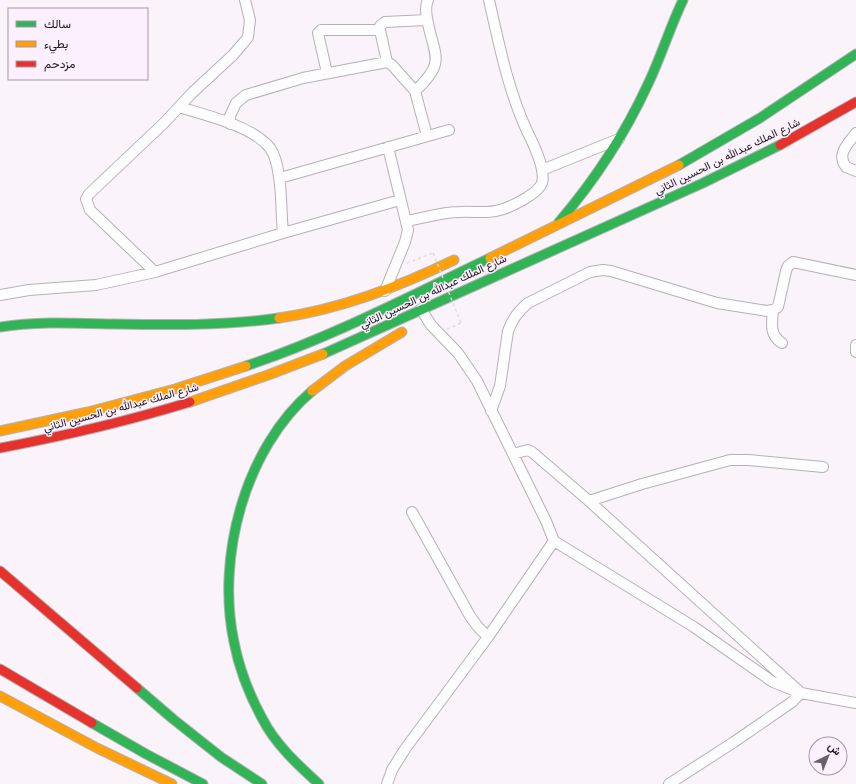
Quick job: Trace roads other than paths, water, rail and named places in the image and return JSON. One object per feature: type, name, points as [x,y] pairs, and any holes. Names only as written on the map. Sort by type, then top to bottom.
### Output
[{"type":"main road","name":"شارع الملك عبدالله بن الحسين الثاني","points":[[556,225],[583,192],[619,139],[648,86],[671,25],[683,0]]},
{"type":"main road","name":"شارع الملك عبدالله بن الحسين الثاني","points":[[0,431],[45,422],[175,389],[260,361],[302,345],[371,315],[661,175],[730,137],[797,96],[856,54]]},
{"type":"main road","name":"شارع الملك عبدالله بن الحسين الثاني","points":[[0,448],[64,436],[186,404],[227,391],[319,356],[703,183],[797,136],[856,102]]},
{"type":"main road","points":[[521,232],[528,230],[543,231]]},
{"type":"main road","points":[[0,327],[25,324],[205,324],[251,322],[289,317],[342,305],[385,291],[465,256]]},
{"type":"main road","points":[[319,784],[296,763],[273,735],[254,703],[240,669],[232,631],[228,590],[230,553],[236,521],[245,490],[258,461],[275,433],[295,408],[306,396],[342,368],[405,330],[414,321],[421,309]]},
{"type":"main road","points":[[0,571],[173,719],[222,757],[262,784]]},
{"type":"main road","points":[[0,669],[146,754],[203,784]]},
{"type":"main road","points":[[0,696],[79,739],[172,784]]},
{"type":"street","points":[[237,0],[245,9],[250,20]]},
{"type":"street","points":[[155,272],[90,210],[86,199],[89,194],[233,55],[245,41],[248,37],[250,20],[244,0]]},
{"type":"street","points":[[415,91],[427,80],[436,63],[436,55],[427,20],[426,7],[428,0]]},
{"type":"street","points":[[406,221],[459,212],[488,212],[500,210],[533,194],[537,191],[542,181],[542,170],[512,92],[489,0]]},
{"type":"street","points":[[387,62],[380,26],[385,22],[427,20]]},
{"type":"street","points":[[327,73],[318,38],[318,33],[321,30],[380,30]]},
{"type":"street","points":[[230,124],[230,116],[236,103],[246,95],[303,78],[387,62],[392,65],[415,91],[426,136]]},
{"type":"street","points":[[179,107],[230,124],[261,140],[271,149],[280,178],[283,233]]},
{"type":"street","points":[[280,178],[449,130]]},
{"type":"street","points":[[856,134],[844,149],[841,158],[846,167],[856,171]]},
{"type":"street","points":[[542,170],[619,139]]},
{"type":"street","points":[[385,291],[405,242],[408,230],[388,147]]},
{"type":"street","points":[[0,295],[29,290],[96,285],[155,272],[283,233],[400,200]]},
{"type":"street","points":[[491,411],[500,386],[510,323],[520,309],[528,303],[590,272],[603,270],[611,271],[717,303],[767,311],[774,310],[778,307],[786,271],[788,266],[793,262],[856,275]]},
{"type":"street","points":[[421,309],[431,325],[458,353],[471,371],[546,521],[554,541],[694,627],[773,682],[801,693],[856,703]]},
{"type":"street","points":[[774,310],[773,332],[775,337],[782,343]]},
{"type":"street","points":[[856,345],[856,352]]},
{"type":"street","points":[[513,454],[528,450],[532,452],[589,501],[801,693]]},
{"type":"street","points":[[589,501],[642,484],[730,460],[749,460],[823,467]]},
{"type":"street","points":[[412,512],[470,616],[488,637]]},
{"type":"street","points":[[387,784],[392,770],[405,749],[488,637],[554,541]]},
{"type":"street","points":[[669,784],[740,738],[792,702],[801,693]]}]
